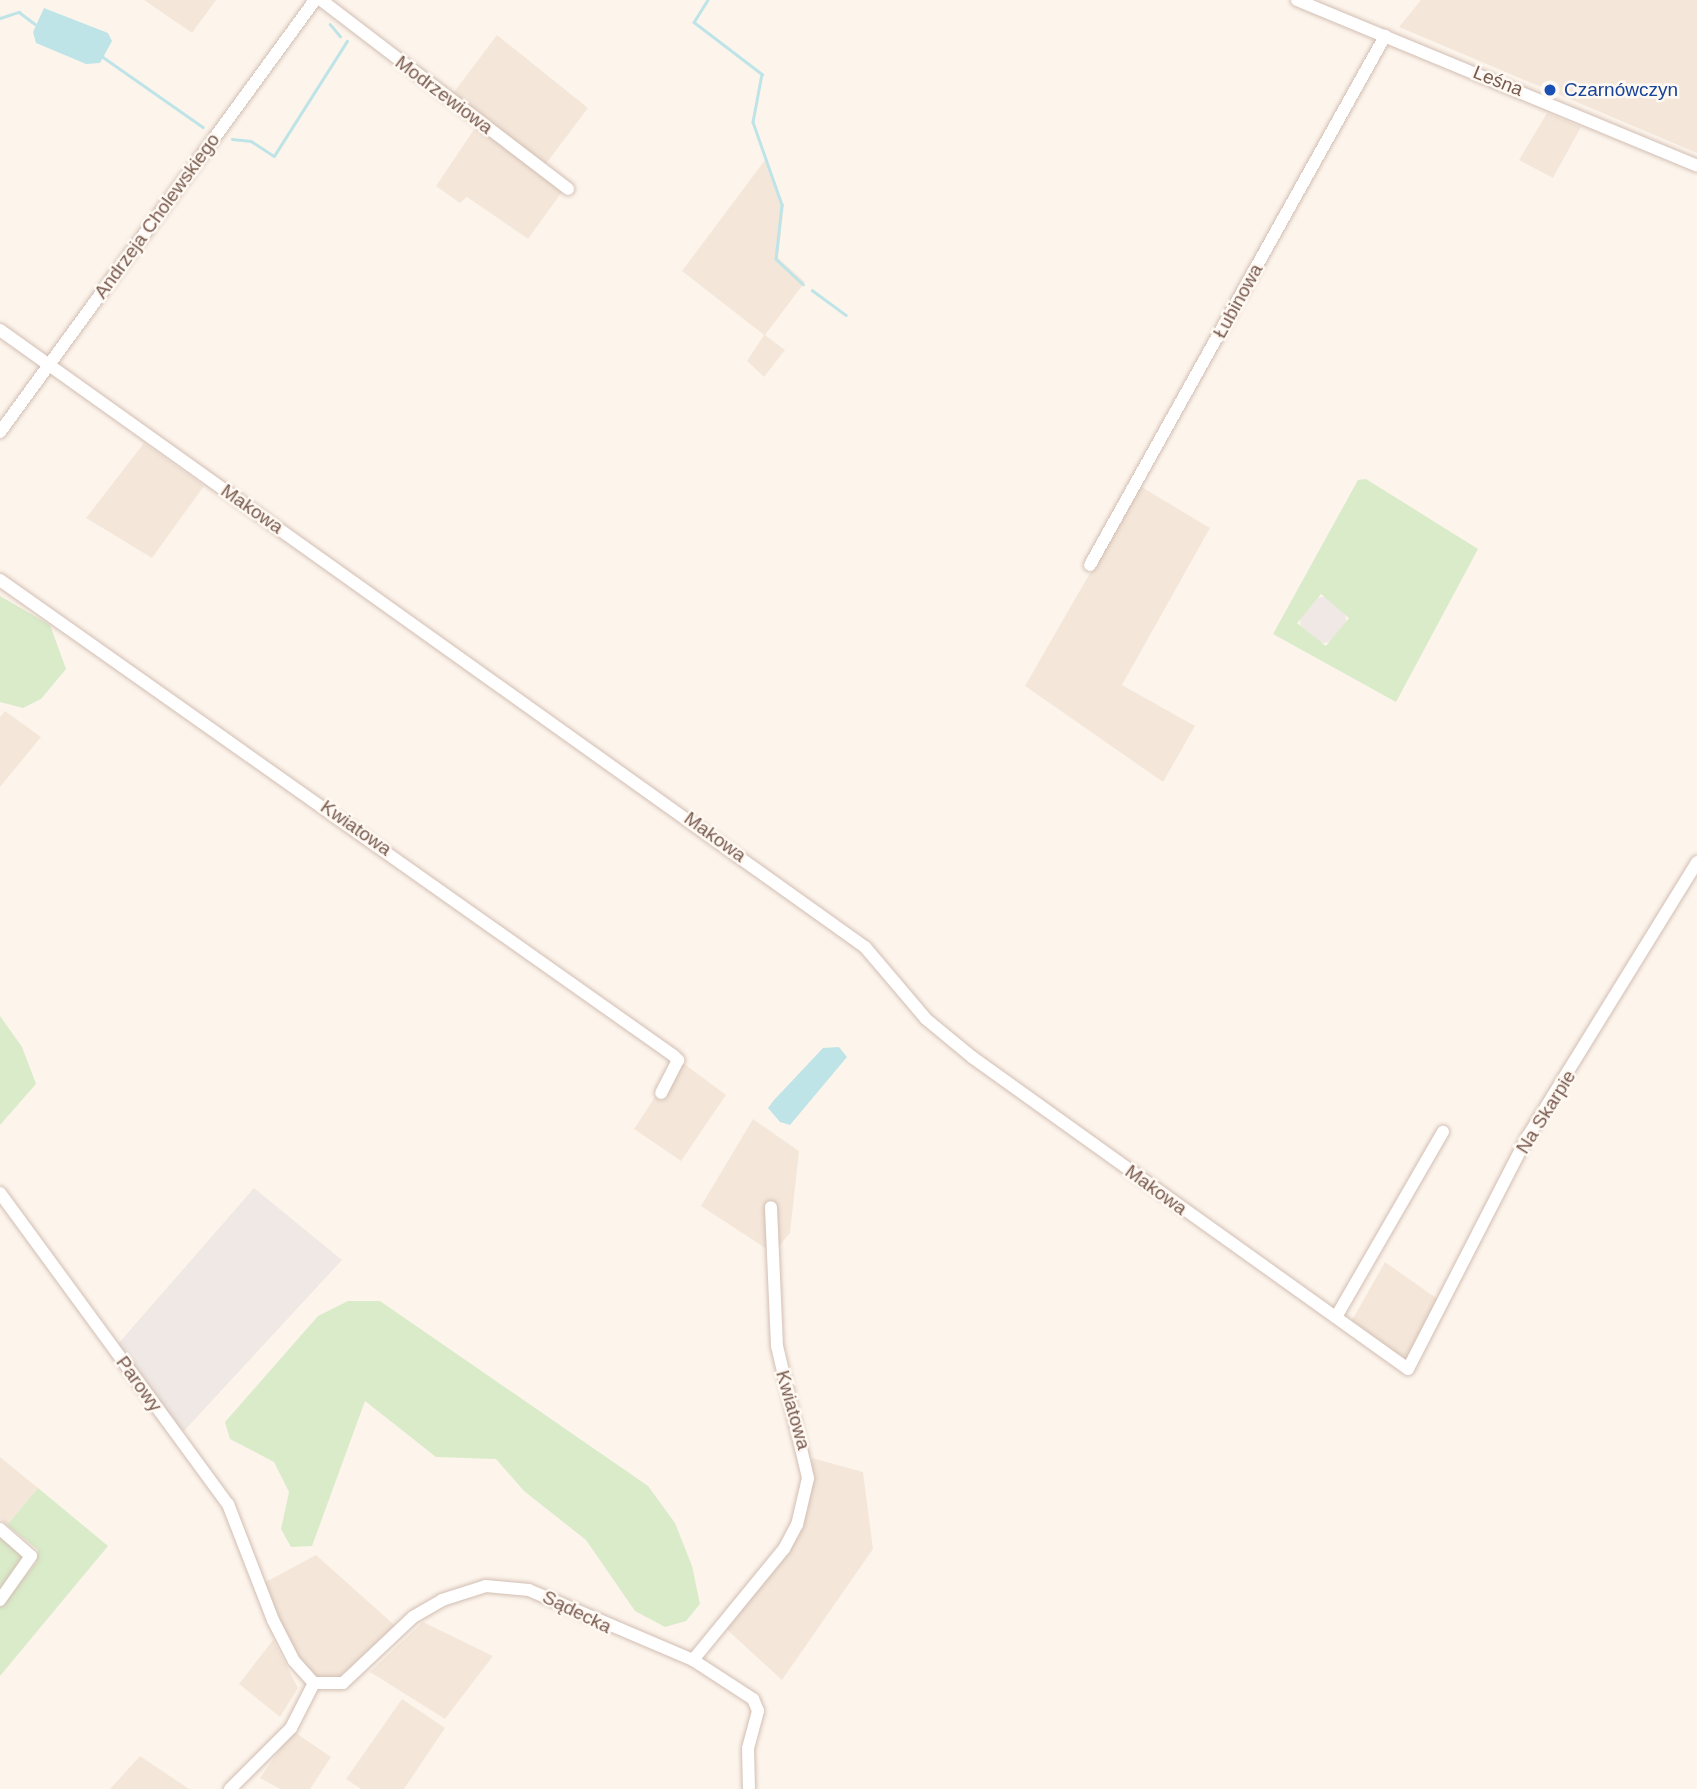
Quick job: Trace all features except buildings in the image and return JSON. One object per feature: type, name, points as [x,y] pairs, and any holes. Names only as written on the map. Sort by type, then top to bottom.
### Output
[{"type":"street","name":"Andrzeja Cholewskiego","points":[[0,432],[315,0]]},
{"type":"street","name":"Modrzewiowa","points":[[321,0],[568,189]]},
{"type":"street","name":"Leśna","points":[[1297,0],[1697,166]]},
{"type":"street","name":"Łubinowa","points":[[1090,565],[1385,36]]},
{"type":"street","name":"Makowa","points":[[0,330],[50,362],[865,947],[926,1019],[972,1057],[1408,1369]]},
{"type":"street","name":"Kwiatowa","points":[[0,580],[674,1056],[678,1060],[661,1093]]},
{"type":"street","name":"Na Skarpie","points":[[1408,1369],[1528,1136],[1697,862]]},
{"type":"street","points":[[1336,1317],[1443,1132]]},
{"type":"street","name":"Parowy","points":[[0,1193],[228,1504],[294,1661],[314,1684]]},
{"type":"street","name":"Kwiatowa","points":[[692,1660],[784,1549],[797,1525],[808,1478],[777,1346],[771,1207]]},
{"type":"street","points":[[0,1529],[31,1556],[0,1600]]},
{"type":"street","name":"Sądecka","points":[[314,1684],[343,1683],[413,1618],[442,1600],[486,1586],[545,1595],[692,1660],[753,1699],[758,1712],[748,1749],[749,1789]]},
{"type":"street","points":[[230,1789],[291,1728],[314,1684]]},
{"type":"shaded area","points":[[144,0],[216,0],[192,33]]},
{"type":"shaded area","points":[[1421,0],[1697,0],[1697,153],[1399,27]]},
{"type":"shaded area","points":[[497,35],[588,108],[545,165],[564,189],[528,239],[467,197],[460,203],[436,186],[477,125],[451,96]]},
{"type":"shaded area","points":[[1547,113],[1581,127],[1553,178],[1519,160]]},
{"type":"shaded area","points":[[765,160],[784,205],[778,258],[805,282],[765,335],[785,350],[764,377],[747,361],[764,335],[682,271]]},
{"type":"shaded area","points":[[144,443],[204,486],[152,558],[86,518]]},
{"type":"shaded area","points":[[1140,486],[1210,528],[1122,685],[1195,726],[1163,782],[1025,686]]},
{"type":"shaded area","points":[[1323,597],[1340,603],[1346,620],[1340,637],[1323,643],[1306,637],[1300,620],[1306,603]]},
{"type":"shaded area","points":[[5,711],[41,737],[0,787],[0,717]]},
{"type":"shaded area","points":[[679,1060],[726,1095],[681,1161],[634,1129]]},
{"type":"shaded area","points":[[753,1119],[799,1151],[790,1233],[773,1253],[701,1206]]},
{"type":"shaded area","points":[[254,1188],[342,1260],[183,1432],[118,1344]]},
{"type":"shaded area","points":[[1385,1262],[1439,1300],[1407,1360],[1351,1322]]},
{"type":"shaded area","points":[[0,1457],[38,1488],[7,1525],[0,1519]]},
{"type":"shaded area","points":[[812,1458],[863,1472],[873,1549],[782,1680],[723,1626],[799,1534]]},
{"type":"shaded area","points":[[316,1555],[400,1630],[328,1686],[294,1661],[262,1584]]},
{"type":"shaded area","points":[[423,1622],[493,1656],[445,1719],[370,1672]]},
{"type":"shaded area","points":[[273,1640],[298,1688],[280,1717],[239,1684]]},
{"type":"shaded area","points":[[402,1699],[445,1728],[404,1789],[361,1789],[346,1779]]},
{"type":"shaded area","points":[[293,1731],[331,1757],[310,1789],[280,1789],[260,1778]]},
{"type":"shaded area","points":[[140,1756],[189,1789],[110,1789]]},
{"type":"green space","points":[[1366,479],[1478,549],[1396,702],[1273,634],[1358,480]],"holes":[[[1321,594],[1349,618],[1326,646],[1297,623]]]},
{"type":"green space","points":[[0,596],[50,625],[66,669],[41,699],[23,708],[0,702]]},
{"type":"green space","points":[[0,1016],[22,1047],[36,1084],[0,1125]]},
{"type":"green space","points":[[348,1301],[380,1301],[648,1486],[675,1523],[692,1566],[700,1604],[686,1621],[665,1627],[635,1611],[586,1540],[524,1491],[496,1459],[436,1457],[365,1401],[312,1546],[291,1547],[281,1529],[289,1492],[274,1462],[230,1439],[225,1422],[318,1316]]},
{"type":"green space","points":[[38,1488],[108,1546],[0,1676],[0,1606],[36,1563],[38,1550],[7,1525]]},
{"type":"green space","points":[[0,1536],[26,1557],[0,1595]]},
{"type":"water","points":[[44,8],[108,33],[112,41],[100,63],[86,64],[36,43],[33,32]]},
{"type":"water","points":[[839,1047],[847,1057],[790,1125],[780,1122],[768,1108],[774,1100],[823,1048]]},
{"type":"waterway","points":[[708,0],[694,22],[762,74],[753,122],[782,205],[776,259],[803,284]]},
{"type":"waterway","points":[[0,18],[19,12],[35,24]]},
{"type":"waterway","points":[[330,24],[340,36]]},
{"type":"waterway","points":[[232,139],[251,141],[274,156],[347,41]]},
{"type":"waterway","points":[[103,57],[203,127]]},
{"type":"waterway","points":[[812,290],[846,315]]},
{"type":"place","name":"Czarnówczyn","points":[[1550,90]]}]
